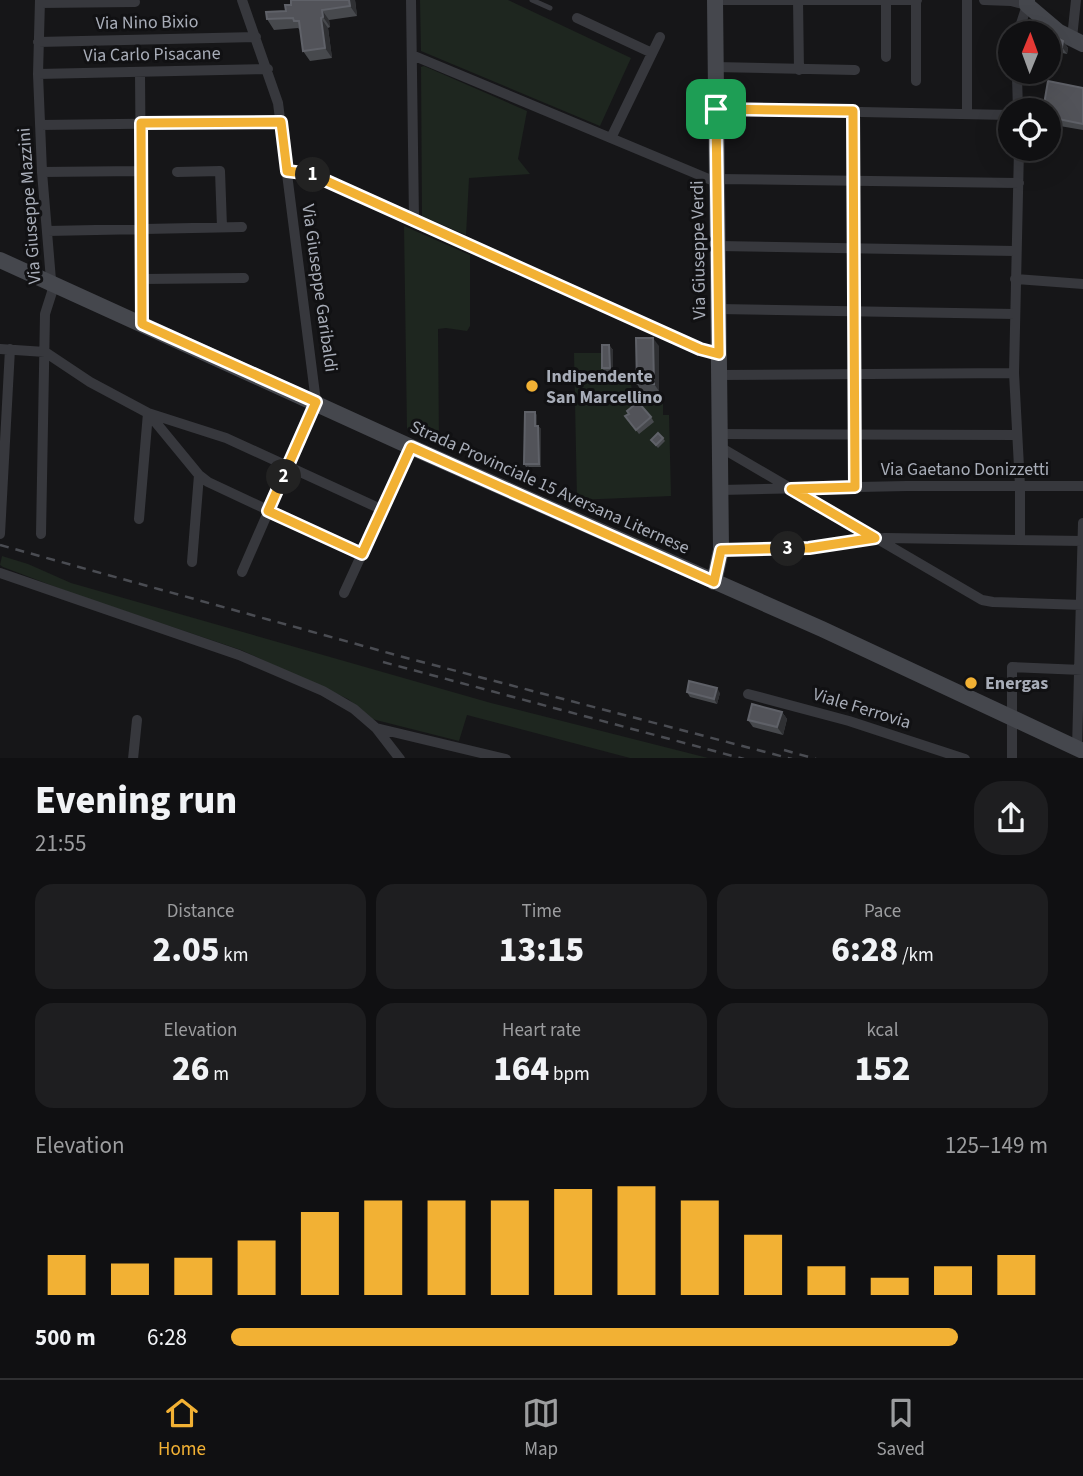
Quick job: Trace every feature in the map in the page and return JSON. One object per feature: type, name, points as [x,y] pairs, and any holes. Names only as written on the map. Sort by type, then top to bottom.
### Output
[{"type":"main road","name":"Via Giuseppe Verdi","points":[[714,582],[721,550],[715,0]]},
{"type":"main road","points":[[1027,3],[1059,32],[1078,41]]},
{"type":"main road","name":"Strada Provinciale 15 Aversana Liternese","points":[[0,260],[1080,749]]},
{"type":"street","name":"Via Giuseppe Garibaldi","points":[[242,0],[278,103],[316,402],[242,572]]},
{"type":"street","points":[[411,0],[414,220]]},
{"type":"street","points":[[715,0],[916,0],[916,81]]},
{"type":"street","points":[[798,0],[799,70]]},
{"type":"street","points":[[886,0],[886,57]]},
{"type":"street","points":[[967,0],[967,114]]},
{"type":"street","points":[[984,0],[1027,3],[1022,21]]},
{"type":"street","points":[[1076,0],[1078,41]]},
{"type":"street","points":[[40,2],[135,2]]},
{"type":"street","name":"Via Giuseppe Mazzini","points":[[40,2],[40,125],[52,292],[45,314],[41,534]]},
{"type":"street","points":[[577,18],[652,53]]},
{"type":"street","name":"Via Nino Bixio","points":[[38,42],[257,37]]},
{"type":"street","points":[[611,138],[660,37]]},
{"type":"street","points":[[412,55],[717,181],[1019,183]]},
{"type":"street","points":[[715,67],[855,70]]},
{"type":"street","name":"Via Carlo Pisacane","points":[[38,74],[268,69]]},
{"type":"street","points":[[141,73],[142,324]]},
{"type":"street","points":[[716,109],[998,115]]},
{"type":"street","points":[[853,111],[855,487]]},
{"type":"street","points":[[40,125],[281,122]]},
{"type":"street","points":[[1019,161],[1014,373],[1020,539]]},
{"type":"street","points":[[42,172],[141,171]]},
{"type":"street","points":[[177,172],[220,171],[222,227]]},
{"type":"street","points":[[287,171],[311,174],[700,349],[719,354]]},
{"type":"street","points":[[47,231],[242,227]]},
{"type":"street","points":[[718,246],[1016,251]]},
{"type":"street","points":[[143,279],[244,278]]},
{"type":"street","points":[[1015,279],[1083,284]]},
{"type":"street","points":[[719,309],[1015,314]]},
{"type":"street","points":[[0,534],[5,349],[45,352],[90,382],[148,413],[226,438],[383,510]]},
{"type":"street","points":[[719,375],[1014,373]]},
{"type":"street","points":[[148,413],[199,475],[208,482],[362,554]]},
{"type":"street","points":[[139,519],[148,413]]},
{"type":"street","points":[[720,440],[855,435],[1017,435]]},
{"type":"street","points":[[720,440],[791,489],[982,600],[1081,605]]},
{"type":"street","points":[[344,593],[411,447]]},
{"type":"street","points":[[192,562],[199,475]]},
{"type":"street","name":"Via Gaetano Donizzetti","points":[[721,490],[1083,486]]},
{"type":"street","points":[[1080,749],[1083,523]]},
{"type":"street","points":[[721,550],[809,548],[875,538],[1083,541]]},
{"type":"street","points":[[0,573],[239,655],[323,691],[354,709],[376,728],[400,758]]},
{"type":"street","points":[[1012,758],[1012,667],[1080,670]]},
{"type":"street","name":"Viale Ferrovia","points":[[748,694],[849,721],[965,758]]},
{"type":"street","points":[[133,758],[137,720]]},
{"type":"street","points":[[376,728],[506,758]]},
{"type":"lane","points":[[532,0],[550,8]]},
{"type":"shaded area","points":[[420,0],[508,0],[631,58],[600,126],[421,51]]},
{"type":"shaded area","points":[[421,67],[527,111],[518,159],[530,174],[469,178],[466,235],[422,216]]},
{"type":"shaded area","points":[[404,226],[470,255],[470,326],[467,331],[438,329],[439,444],[407,430]]},
{"type":"shaded area","points":[[574,353],[603,353],[604,376],[619,384],[631,384],[632,392],[639,395],[663,396],[663,415],[669,415],[671,496],[577,500]]},
{"type":"shaded area","points":[[2,556],[71,583],[491,703],[708,758],[630,758],[467,715],[459,741],[372,719],[348,699],[241,650],[74,594],[3,567],[0,565]]},
{"type":"building","points":[[291,0],[349,0],[350,6],[322,10],[325,48],[303,51],[299,21],[294,21],[293,18],[267,19],[266,12],[286,11],[285,5],[291,5]]},
{"type":"building","points":[[1047,84],[1083,88],[1083,124],[1061,120],[1061,98],[1045,98]]},
{"type":"building","points":[[636,338],[653,338],[654,384],[637,384]]},
{"type":"building","points":[[602,345],[609,345],[610,368],[602,368]]},
{"type":"building","points":[[638,402],[651,417],[636,430],[625,416]]},
{"type":"building","points":[[525,412],[535,412],[539,464],[524,464]]},
{"type":"building","points":[[658,433],[663,438],[656,445],[651,440]]},
{"type":"building","points":[[689,681],[717,688],[714,699],[687,692]]},
{"type":"building","points":[[752,704],[782,712],[777,727],[748,720]]},
{"type":"railway","points":[[0,545],[403,657],[788,758]]},
{"type":"railway","points":[[383,662],[740,758]]},
{"type":"railway","points":[[784,750],[812,758]]},
{"type":"place","name":"Indipendente San Marcellino","points":[[532,386]]},
{"type":"place","name":"Energas","points":[[971,683]]},
{"type":"route","points":[[716,109],[853,111],[855,487],[791,489],[875,538],[809,548],[721,550],[714,582],[411,447],[362,554],[268,511],[316,402],[142,324],[141,123],[281,122],[287,171],[311,174],[700,349],[719,354],[716,109]]}]
